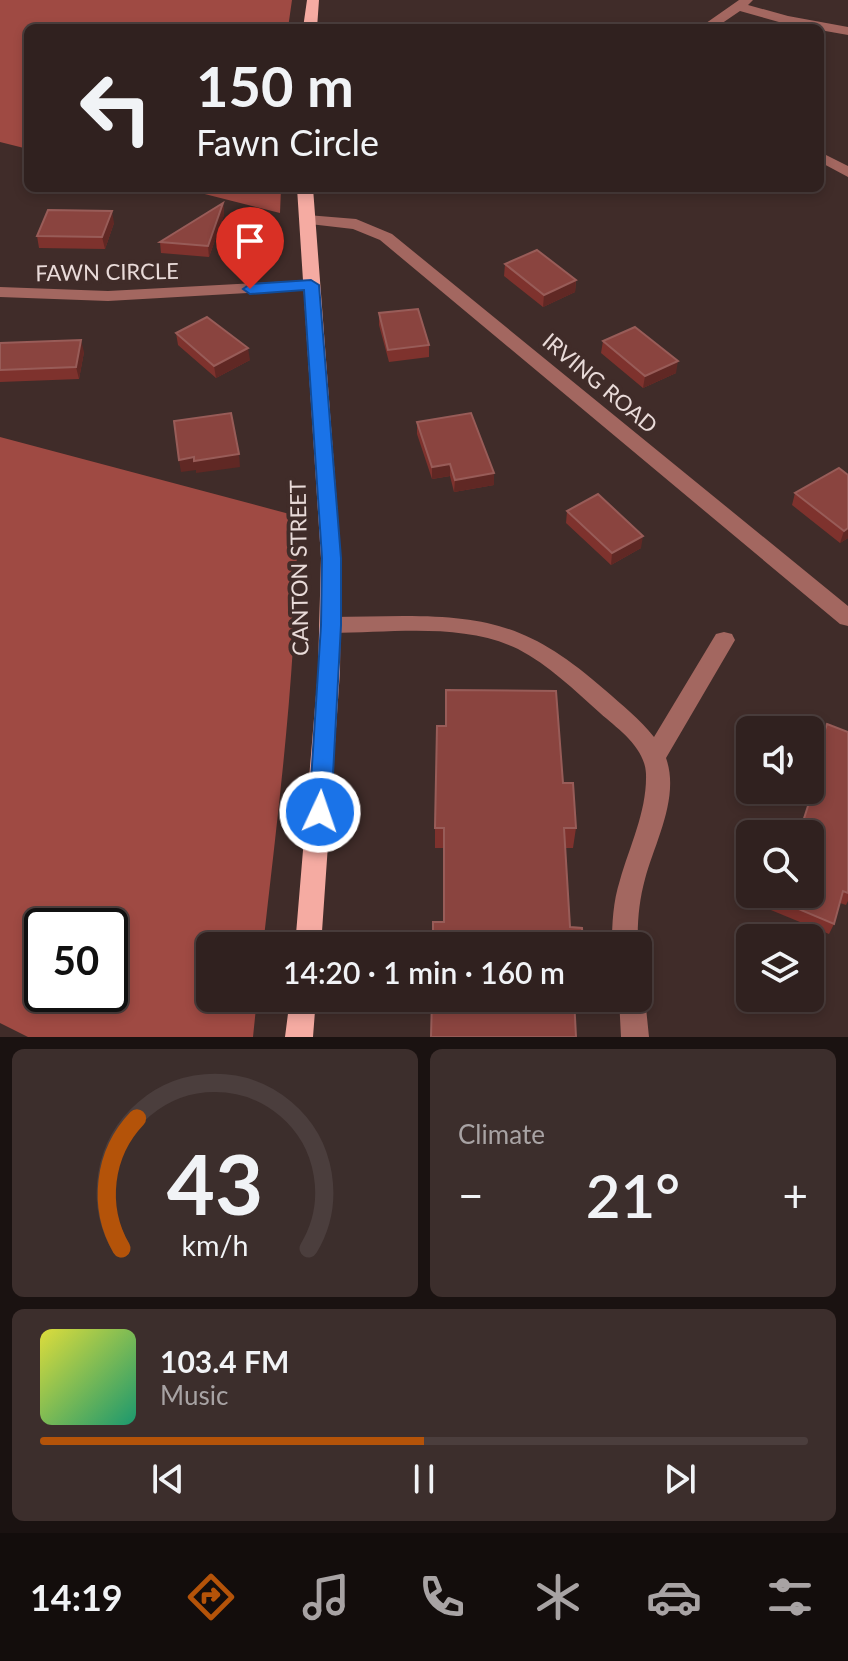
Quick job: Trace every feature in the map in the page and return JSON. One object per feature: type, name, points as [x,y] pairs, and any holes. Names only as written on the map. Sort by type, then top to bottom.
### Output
[{"type":"main road","points":[[311,24],[315,0]]},
{"type":"main road","name":"CANTON STREET","points":[[305,192],[330,521],[331,625],[309,932]]},
{"type":"main road","points":[[299,1037],[302,1012]]},
{"type":"street","points":[[712,24],[742,3],[773,17],[810,24]]},
{"type":"street","points":[[824,27],[848,31]]},
{"type":"street","points":[[824,158],[848,172]]},
{"type":"street","name":"IRVING ROAD","points":[[307,220],[356,224],[386,237],[848,618]]},
{"type":"street","name":"FAWN CIRCLE","points":[[0,292],[108,296],[311,285]]},
{"type":"street","points":[[331,625],[462,628],[486,631],[522,642],[620,716],[641,738],[654,758],[658,780],[655,806],[626,895],[625,932]]},
{"type":"street","points":[[654,758],[724,640]]},
{"type":"street","points":[[633,1012],[635,1037]]},
{"type":"shaded area","points":[[0,0],[292,0],[289,24],[24,24],[24,148],[0,142]]},
{"type":"shaded area","points":[[197,192],[281,192],[280,213]]},
{"type":"shaded area","points":[[0,437],[297,516],[291,678],[265,932],[196,932],[196,1012],[256,1012],[253,1037],[28,1037],[0,1023]]},
{"type":"building","points":[[223,203],[208,246],[160,242]]},
{"type":"building","points":[[48,210],[112,211],[102,237],[37,236]]},
{"type":"building","points":[[537,250],[576,280],[544,295],[505,264]]},
{"type":"building","points":[[418,309],[429,345],[388,350],[379,313]]},
{"type":"building","points":[[207,317],[248,348],[214,366],[176,333]]},
{"type":"building","points":[[635,327],[678,361],[645,376],[603,341]]},
{"type":"building","points":[[81,340],[76,367],[0,370],[0,343]]},
{"type":"building","points":[[231,413],[239,454],[194,461],[194,457],[179,460],[174,421]]},
{"type":"building","points":[[471,413],[494,473],[455,480],[450,464],[432,467],[417,422]]},
{"type":"building","points":[[839,468],[848,475],[848,528],[844,531],[795,493]]},
{"type":"building","points":[[598,494],[643,536],[612,553],[567,511]]},
{"type":"building","points":[[446,690],[556,691],[563,783],[573,783],[576,828],[564,828],[570,927],[582,928],[582,932],[433,932],[433,922],[444,922],[444,828],[435,828],[437,726],[446,726]]},
{"type":"building","points":[[827,724],[848,732],[848,893],[843,891],[834,924],[796,908],[824,908],[824,820],[803,820],[809,804],[824,804],[824,733]]},
{"type":"building","points":[[432,1012],[575,1012],[576,1037],[431,1037]]},
{"type":"route","points":[[250,289],[311,285],[331,558],[331,625],[320,812]]}]
